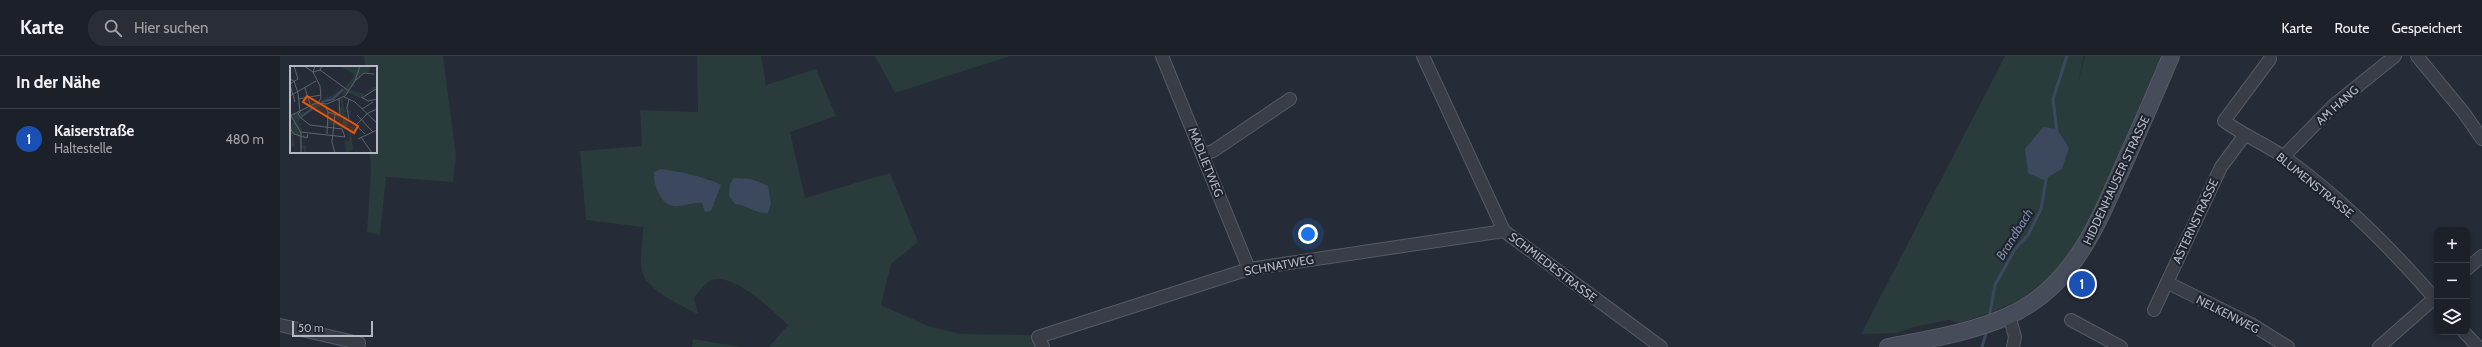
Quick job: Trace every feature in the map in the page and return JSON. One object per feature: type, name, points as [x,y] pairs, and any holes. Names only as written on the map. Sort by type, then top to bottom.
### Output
[{"type":"main road","name":"HIDDENHAUSER STRASSE","points":[[1888,347],[1982,325],[2004,318],[2026,306],[2055,284],[2069,270],[2085,248],[2099,222],[2172,56]]},
{"type":"street","name":"MADLIETWEG","points":[[1162,56],[1249,269]]},
{"type":"street","name":"SCHMIEDESTRASSE","points":[[1423,56],[1504,231],[1661,347]]},
{"type":"street","name":"AM HANG","points":[[2283,157],[2334,106],[2395,56]]},
{"type":"street","points":[[2417,56],[2464,113],[2482,139]]},
{"type":"street","name":"BLUMENSTRASSE","points":[[2270,59],[2224,121],[2244,136],[2283,157],[2354,215],[2434,296]]},
{"type":"street","points":[[1203,154],[1213,151],[1290,99]]},
{"type":"street","name":"ASTERNSTRASSE","points":[[2154,310],[2168,283],[2218,172],[2244,136]]},
{"type":"street","name":"SCHNATWEG","points":[[1040,342],[1249,269],[1504,231]]},
{"type":"street","points":[[2470,266],[2482,256]]},
{"type":"street","name":"NELKENWEG","points":[[2168,283],[2251,324],[2288,347]]},
{"type":"street","points":[[2379,347],[2435,299]]},
{"type":"street","points":[[2004,318],[2015,337],[2013,347]]},
{"type":"street","points":[[2071,320],[2121,347]]},
{"type":"street","points":[[280,325],[358,345]]},
{"type":"street","points":[[2467,335],[2478,347]]},
{"type":"shaded area","points":[[364,56],[443,56],[456,156],[453,182],[386,177],[380,235],[367,232],[371,170],[370,153],[377,153],[377,66],[365,66]]},
{"type":"shaded area","points":[[697,56],[761,56],[766,85],[816,69],[836,116],[790,132],[805,198],[890,173],[918,242],[891,264],[881,305],[928,326],[960,334],[1031,335],[1038,347],[769,347],[788,325],[763,302],[741,287],[720,279],[709,281],[694,298],[698,314],[683,307],[657,291],[645,278],[642,271],[641,255],[643,227],[586,220],[580,151],[642,146],[640,110],[698,112]],"holes":[[[675,171],[701,179],[711,179],[716,195],[715,203],[691,202]]]},
{"type":"shaded area","points":[[875,56],[1010,56],[895,93]]},
{"type":"shaded area","points":[[2005,56],[2084,56],[2077,87],[2085,56],[2165,56],[2092,221],[2073,253],[2052,276],[2021,299],[1995,311],[1959,323],[1949,320],[1914,327],[1897,333],[1861,334]]},
{"type":"shaded area","points":[[693,339],[742,347],[692,347]]},
{"type":"water","points":[[2043,127],[2057,129],[2069,148],[2062,169],[2043,180],[2028,173],[2025,149]]},
{"type":"water","points":[[661,169],[700,177],[721,185],[711,211],[705,212],[702,203],[673,206],[664,201],[658,192],[654,177],[654,172]]},
{"type":"water","points":[[734,178],[751,179],[768,186],[771,203],[768,213],[759,212],[735,204],[729,196],[730,184]]},
{"type":"waterway","points":[[2057,132],[2053,99],[2067,56]]},
{"type":"waterway","name":"Brandbach","points":[[1989,318],[1995,285],[2015,249],[2028,235],[2041,209],[2047,174]]},
{"type":"waterway","name":"Brandbach","points":[[1982,347],[1987,330]]},
{"type":"place","name":"Kaiserstraße","points":[[2082,284]]}]
